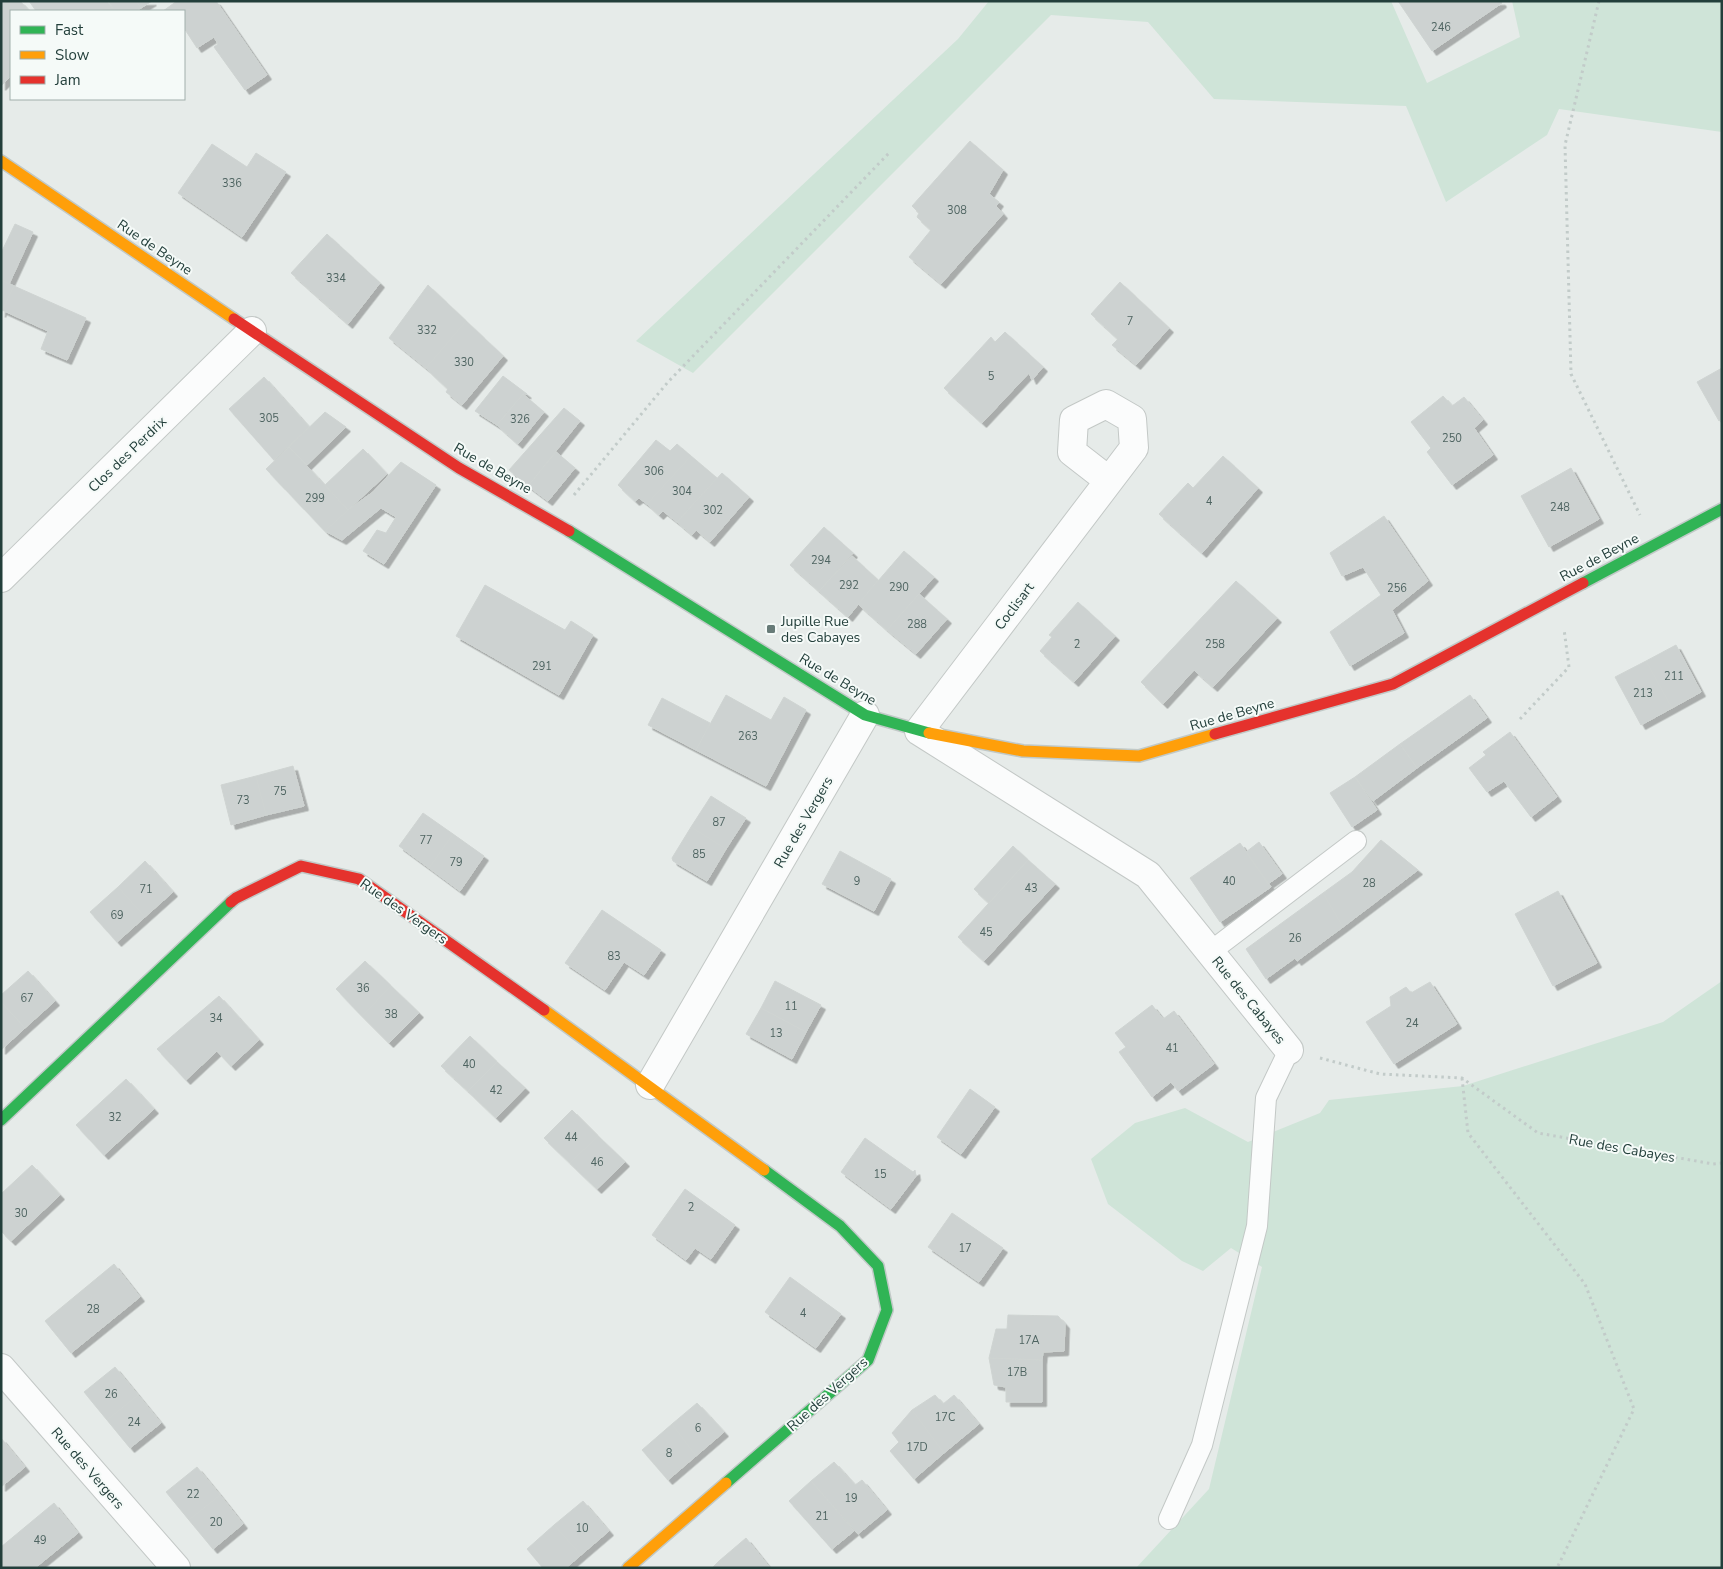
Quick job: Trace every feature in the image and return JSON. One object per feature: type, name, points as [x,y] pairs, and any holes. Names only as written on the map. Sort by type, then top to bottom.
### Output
[{"type":"street","name":"Rue de Beyne","points":[[1,161],[459,468],[553,521],[865,715],[919,731],[1023,751],[1139,756],[1393,684],[1722,509]]},
{"type":"street","name":"Clos des Perdrix","points":[[1,578],[252,331]]},
{"type":"street","name":"Coclisart","points":[[919,731],[1108,480]]},
{"type":"street","name":"Rue des Vergers","points":[[650,1085],[865,715]]},
{"type":"street","name":"Rue des Cabayes","points":[[919,731],[1148,875],[1290,1050]]},
{"type":"street","name":"Rue des Vergers","points":[[1,1120],[236,898],[301,866],[360,879],[650,1085],[840,1226],[878,1266],[887,1310],[868,1360],[628,1568]]},
{"type":"street","name":"Rue des Vergers","points":[[1,1368],[176,1568]]},
{"type":"lane","points":[[1210,952],[1356,841]]},
{"type":"lane","points":[[1169,1519],[1202,1445],[1256,1226],[1266,1098],[1290,1050]]},
{"type":"path","points":[[1600,1],[1565,145],[1571,374],[1654,545]]},
{"type":"path","points":[[553,521],[668,382],[890,152]]},
{"type":"path","points":[[1520,718],[1568,667],[1565,632],[1551,600]]},
{"type":"path","name":"Rue des Cabayes","points":[[1290,1050],[1380,1074],[1462,1078],[1538,1132],[1713,1164],[1722,1163]]},
{"type":"path","points":[[1462,1078],[1468,1132],[1585,1284],[1634,1409],[1557,1568]]},
{"type":"green space","points":[[989,1],[1391,1],[1427,83],[1520,37],[1512,1],[1722,1],[1722,132],[1559,109],[1547,135],[1446,202],[1406,106],[1214,99],[1148,22],[1051,15],[693,373],[636,341],[958,39]]},
{"type":"green space","points":[[1722,981],[1722,1568],[1136,1568],[1209,1489],[1262,1267],[1231,1248],[1203,1271],[1182,1261],[1108,1204],[1091,1159],[1135,1123],[1185,1108],[1248,1142],[1320,1113],[1329,1100],[1463,1086],[1663,1022]]},
{"type":"building","points":[[1,1],[20,1],[28,10],[10,10],[10,31],[1,21]]},
{"type":"building","points":[[29,1],[107,1],[113,10],[35,10]]},
{"type":"building","points":[[108,1],[136,1],[141,8],[138,10],[114,10]]},
{"type":"building","points":[[136,1],[152,1],[141,8]]},
{"type":"building","points":[[177,1],[216,1],[267,75],[245,90],[214,47],[218,44],[214,37],[197,48],[185,30],[185,10],[164,10]]},
{"type":"building","points":[[1398,1],[1501,1],[1502,3],[1432,51]]},
{"type":"building","points":[[1,21],[10,31],[10,77],[1,86]]},
{"type":"building","points":[[970,141],[1003,170],[989,194],[999,202],[996,206],[1003,214],[941,284],[909,257],[931,230],[917,217],[919,213],[912,206]]},
{"type":"building","points":[[212,144],[247,167],[256,153],[286,172],[242,237],[178,193]]},
{"type":"building","points":[[15,224],[33,232],[9,284],[1,280],[1,253]]},
{"type":"building","points":[[327,234],[380,283],[348,324],[291,273]]},
{"type":"building","points":[[1,280],[14,286],[1,313]]},
{"type":"building","points":[[1120,282],[1169,328],[1136,365],[1112,345],[1118,339],[1091,314]]},
{"type":"building","points":[[428,285],[466,321],[426,368],[389,338]]},
{"type":"building","points":[[14,286],[86,318],[67,360],[41,349],[48,331],[2,310]]},
{"type":"building","points":[[466,321],[503,356],[462,405],[446,392],[448,389],[426,368]]},
{"type":"building","points":[[1005,332],[1043,367],[1032,380],[1029,373],[982,423],[944,388],[991,337],[995,342]]},
{"type":"building","points":[[1722,368],[1722,419],[1719,421],[1697,382]]},
{"type":"building","points":[[503,376],[527,394],[523,394],[497,425],[475,411]]},
{"type":"building","points":[[264,377],[309,427],[274,460],[229,409]]},
{"type":"building","points":[[523,394],[544,412],[518,444],[497,425]]},
{"type":"building","points":[[1443,396],[1452,406],[1464,397],[1483,420],[1474,428],[1493,455],[1452,485],[1427,452],[1431,448],[1411,422]]},
{"type":"building","points":[[564,408],[580,421],[528,486],[509,470]]},
{"type":"building","points":[[325,412],[346,427],[307,465],[289,447]]},
{"type":"building","points":[[656,440],[670,451],[677,444],[691,456],[647,504],[639,498],[635,501],[618,485]]},
{"type":"building","points":[[289,447],[348,510],[325,531],[266,469]]},
{"type":"building","points":[[363,449],[387,474],[348,510],[325,485]]},
{"type":"building","points":[[556,452],[575,468],[548,501],[528,486]]},
{"type":"building","points":[[691,456],[717,478],[677,522],[663,511],[659,515],[647,504]]},
{"type":"building","points":[[1223,456],[1258,488],[1202,553],[1159,514],[1188,483],[1193,488]]},
{"type":"building","points":[[401,462],[436,485],[384,564],[363,551],[377,530],[386,533],[396,517],[381,508],[342,540],[325,531],[348,510],[373,492]]},
{"type":"building","points":[[1571,468],[1599,519],[1549,547],[1521,496]]},
{"type":"building","points":[[722,473],[749,497],[710,542],[696,530],[692,535],[677,522]]},
{"type":"building","points":[[1384,516],[1428,581],[1392,610],[1404,633],[1350,666],[1330,632],[1381,595],[1363,567],[1342,576],[1330,553]]},
{"type":"building","points":[[824,527],[853,553],[819,591],[790,565]]},
{"type":"building","points":[[904,551],[934,577],[887,630],[858,604]]},
{"type":"building","points":[[852,556],[878,580],[848,617],[819,591]]},
{"type":"building","points":[[1236,581],[1277,618],[1213,687],[1194,670],[1163,704],[1141,682]]},
{"type":"building","points":[[485,585],[565,630],[571,621],[593,635],[559,695],[456,636]]},
{"type":"building","points":[[919,594],[947,619],[916,654],[887,630]]},
{"type":"building","points":[[1078,602],[1115,636],[1074,682],[1040,651],[1052,637],[1049,635]]},
{"type":"building","points":[[1676,645],[1701,692],[1672,708],[1646,661]]},
{"type":"building","points":[[1646,661],[1672,708],[1641,725],[1615,677]]},
{"type":"building","points":[[726,695],[771,720],[784,697],[806,710],[766,786],[696,750]]},
{"type":"building","points":[[1470,695],[1487,718],[1417,768],[1400,744]]},
{"type":"building","points":[[662,698],[710,723],[696,750],[648,725]]},
{"type":"building","points":[[1510,732],[1557,797],[1531,817],[1504,781],[1487,792],[1469,768],[1486,755],[1483,752]]},
{"type":"building","points":[[1400,744],[1417,768],[1373,801],[1355,777]]},
{"type":"building","points":[[293,766],[304,806],[266,815],[256,776]]},
{"type":"building","points":[[256,776],[266,815],[231,825],[221,785]]},
{"type":"building","points":[[1355,777],[1377,810],[1352,827],[1330,793]]},
{"type":"building","points":[[711,796],[746,818],[726,849],[691,827]]},
{"type":"building","points":[[423,813],[453,834],[429,868],[399,846]]},
{"type":"building","points":[[691,827],[726,849],[707,881],[673,861],[672,858]]},
{"type":"building","points":[[453,834],[484,856],[460,891],[429,868]]},
{"type":"building","points":[[1381,840],[1418,870],[1343,927],[1323,893],[1352,872]]},
{"type":"building","points":[[1259,842],[1282,874],[1268,884],[1246,852]]},
{"type":"building","points":[[1240,843],[1271,887],[1220,922],[1190,878]]},
{"type":"building","points":[[1013,846],[1028,860],[989,903],[974,889]]},
{"type":"building","points":[[840,851],[891,879],[874,911],[822,884]]},
{"type":"building","points":[[1028,860],[1055,884],[984,961],[958,937]]},
{"type":"building","points":[[145,861],[173,892],[145,917],[118,887]]},
{"type":"building","points":[[118,887],[145,917],[117,942],[90,912]]},
{"type":"building","points":[[1558,891],[1597,963],[1553,986],[1515,914]]},
{"type":"building","points":[[1323,893],[1343,927],[1297,961],[1295,958],[1266,979],[1246,949]]},
{"type":"building","points":[[602,910],[661,950],[644,975],[624,962],[605,990],[565,963]]},
{"type":"building","points":[[365,961],[391,986],[362,1016],[336,989]]},
{"type":"building","points":[[28,971],[55,1001],[25,1028],[1,1002],[1,995]]},
{"type":"building","points":[[775,981],[821,1005],[806,1032],[761,1008]]},
{"type":"building","points":[[1430,982],[1457,1024],[1394,1064],[1366,1022],[1391,1006],[1390,997],[1406,987],[1411,993]]},
{"type":"building","points":[[391,986],[419,1013],[389,1043],[362,1016]]},
{"type":"building","points":[[219,996],[259,1040],[231,1066],[217,1051],[186,1080],[157,1049]]},
{"type":"building","points":[[1,1002],[25,1028],[1,1050]]},
{"type":"building","points":[[1152,1005],[1163,1019],[1174,1011],[1214,1064],[1178,1091],[1171,1082],[1152,1097],[1119,1052],[1126,1047],[1115,1033]]},
{"type":"building","points":[[761,1008],[806,1032],[792,1059],[746,1034]]},
{"type":"building","points":[[470,1036],[497,1062],[468,1091],[441,1066]]},
{"type":"building","points":[[497,1062],[525,1088],[496,1118],[468,1091]]},
{"type":"building","points":[[126,1079],[154,1109],[104,1155],[76,1125]]},
{"type":"building","points":[[970,1089],[995,1107],[961,1154],[937,1137]]},
{"type":"building","points":[[572,1110],[598,1136],[570,1163],[544,1138]]},
{"type":"building","points":[[598,1136],[625,1162],[597,1189],[570,1163]]},
{"type":"building","points":[[865,1138],[913,1172],[915,1170],[916,1176],[891,1209],[841,1172]]},
{"type":"building","points":[[32,1165],[60,1195],[11,1241],[1,1231],[1,1194]]},
{"type":"building","points":[[685,1189],[735,1225],[711,1259],[695,1248],[686,1260],[652,1235]]},
{"type":"building","points":[[952,1213],[1003,1248],[979,1282],[928,1247]]},
{"type":"building","points":[[114,1264],[140,1297],[71,1353],[45,1321]]},
{"type":"building","points":[[790,1277],[841,1314],[816,1348],[765,1312]]},
{"type":"building","points":[[1008,1315],[1058,1316],[1065,1324],[1064,1351],[1043,1352],[1042,1360],[989,1358],[996,1329],[1007,1329]]},
{"type":"building","points":[[989,1358],[1042,1360],[1042,1402],[1006,1402],[1006,1387],[994,1385]]},
{"type":"building","points":[[115,1367],[138,1395],[107,1420],[84,1392]]},
{"type":"building","points":[[138,1395],[161,1423],[130,1448],[107,1420]]},
{"type":"building","points":[[935,1395],[943,1404],[954,1395],[979,1424],[944,1453],[912,1410]]},
{"type":"building","points":[[697,1403],[724,1432],[696,1456],[672,1424]]},
{"type":"building","points":[[912,1410],[944,1453],[914,1479],[890,1451],[899,1442],[892,1433]]},
{"type":"building","points":[[672,1424],[696,1456],[668,1480],[642,1450]]},
{"type":"building","points":[[1,1438],[25,1467],[1,1487]]},
{"type":"building","points":[[834,1462],[855,1485],[862,1480],[887,1510],[858,1534],[811,1481]]},
{"type":"building","points":[[197,1467],[220,1495],[189,1520],[166,1492]]},
{"type":"building","points":[[811,1481],[854,1531],[832,1549],[789,1501]]},
{"type":"building","points":[[220,1495],[243,1524],[213,1549],[189,1520]]},
{"type":"building","points":[[583,1501],[609,1531],[581,1555],[554,1525]]},
{"type":"building","points":[[54,1503],[78,1533],[35,1568],[1,1568],[1,1547]]},
{"type":"building","points":[[554,1525],[581,1555],[566,1568],[543,1568],[527,1549]]},
{"type":"building","points":[[746,1538],[770,1568],[725,1568],[719,1561]]},
{"type":"building","points":[[719,1561],[725,1568],[712,1568]]},
{"type":"traffic: fast","points":[[1583,583],[1722,509]]},
{"type":"traffic: fast","points":[[569,531],[865,715],[929,733]]},
{"type":"traffic: fast","points":[[1,1120],[231,902]]},
{"type":"traffic: fast","points":[[726,1483],[868,1360],[887,1310],[878,1266],[840,1226],[764,1170]]},
{"type":"traffic: slow","points":[[1,161],[234,319]]},
{"type":"traffic: slow","points":[[929,733],[1023,751],[1139,756],[1215,734]]},
{"type":"traffic: slow","points":[[544,1010],[764,1170]]},
{"type":"traffic: slow","points":[[628,1568],[726,1483]]},
{"type":"traffic: jam","points":[[234,319],[459,468],[569,531]]},
{"type":"traffic: jam","points":[[1215,734],[1393,684],[1583,583]]},
{"type":"traffic: jam","points":[[231,902],[301,866],[359,879],[544,1010]]},
{"type":"place","name":"Jupille Rue des Cabayes","points":[[771,629]]}]
